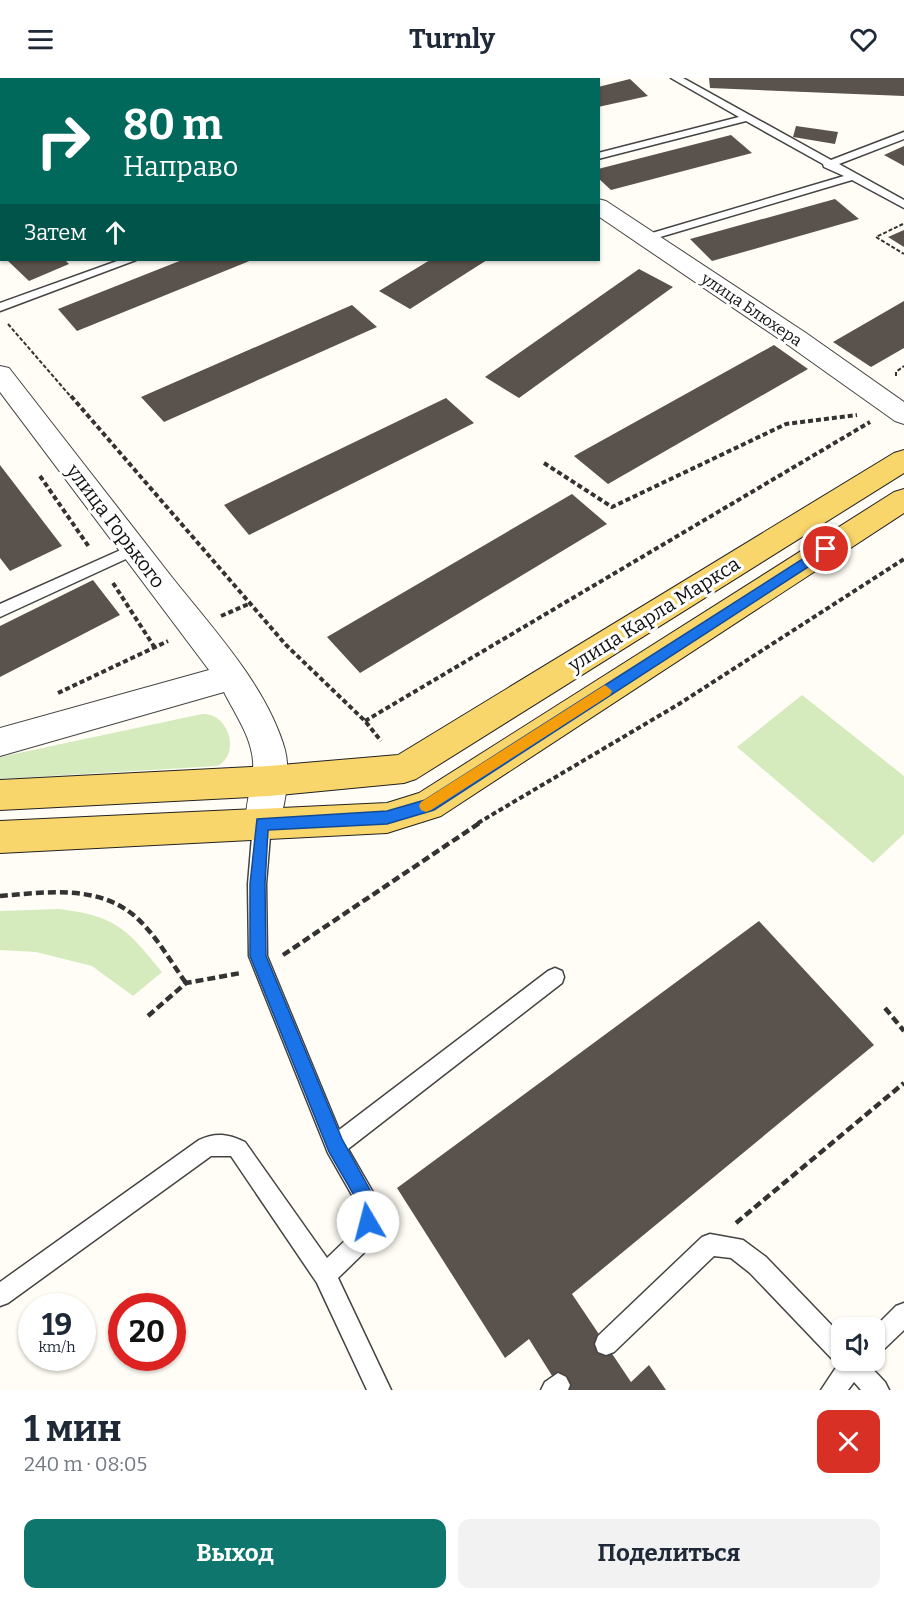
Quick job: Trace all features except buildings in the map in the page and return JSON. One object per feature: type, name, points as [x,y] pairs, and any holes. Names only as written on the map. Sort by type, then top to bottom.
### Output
[{"type":"main road","name":"улица Карла Маркса","points":[[404,769],[904,460]]},
{"type":"main road","name":"улица Карла Маркса","points":[[0,837],[387,818],[429,805],[904,499]]},
{"type":"main road","points":[[0,795],[269,781],[404,769]]},
{"type":"street","name":"улица Блюхера","points":[[600,207],[797,339],[895,412]]},
{"type":"street","name":"улица Горького","points":[[0,374],[232,677],[260,729],[269,754],[269,781],[262,824]]},
{"type":"street","points":[[0,742],[232,677]]},
{"type":"lane","points":[[676,78],[828,165],[904,205]]},
{"type":"lane","points":[[600,155],[747,118]]},
{"type":"lane","points":[[828,165],[904,135]]},
{"type":"lane","points":[[646,238],[851,177]]},
{"type":"lane","points":[[0,307],[108,263]]},
{"type":"lane","points":[[0,611],[134,549]]},
{"type":"lane","points":[[262,824],[257,884],[258,956],[336,1146],[371,1208],[364,1237],[325,1275]]},
{"type":"lane","points":[[336,1146],[555,977]]},
{"type":"lane","points":[[0,1295],[206,1147],[214,1144],[231,1145],[238,1149],[325,1275],[379,1390]]},
{"type":"lane","points":[[606,1344],[710,1245],[735,1248],[758,1265],[831,1340]]},
{"type":"lane","points":[[885,1332],[904,1314]]},
{"type":"lane","points":[[833,1390],[844,1371]]},
{"type":"lane","points":[[860,1371],[877,1390]]},
{"type":"path","points":[[904,224],[876,237],[904,254]]},
{"type":"path","points":[[8,324],[286,645],[365,722],[404,769]]},
{"type":"path","points":[[544,463],[612,507],[786,424],[885,411],[895,412]]},
{"type":"path","points":[[365,722],[895,412]]},
{"type":"path","points":[[34,467],[154,648]]},
{"type":"path","points":[[148,1016],[186,983],[263,969],[454,838],[680,704],[904,559]]},
{"type":"path","points":[[57,693],[250,603]]},
{"type":"path","points":[[0,896],[60,892],[82,893],[121,907],[138,919],[186,983]]},
{"type":"path","points":[[885,1008],[904,1031]]},
{"type":"path","points":[[710,1245],[904,1083]]},
{"type":"green space","points":[[802,695],[904,776],[904,834],[873,863],[737,747]]},
{"type":"green space","points":[[202,714],[211,715],[219,720],[229,735],[229,753],[225,760],[217,766],[0,779],[0,757]]},
{"type":"green space","points":[[59,909],[94,916],[119,927],[139,945],[162,972],[133,996],[92,966],[36,952],[0,950],[0,911]]},
{"type":"slow traffic","points":[[426,806],[605,691]]},
{"type":"route","points":[[368,1222],[371,1208],[336,1146],[258,956],[257,884],[262,824],[387,818],[429,805],[826,549]]}]
